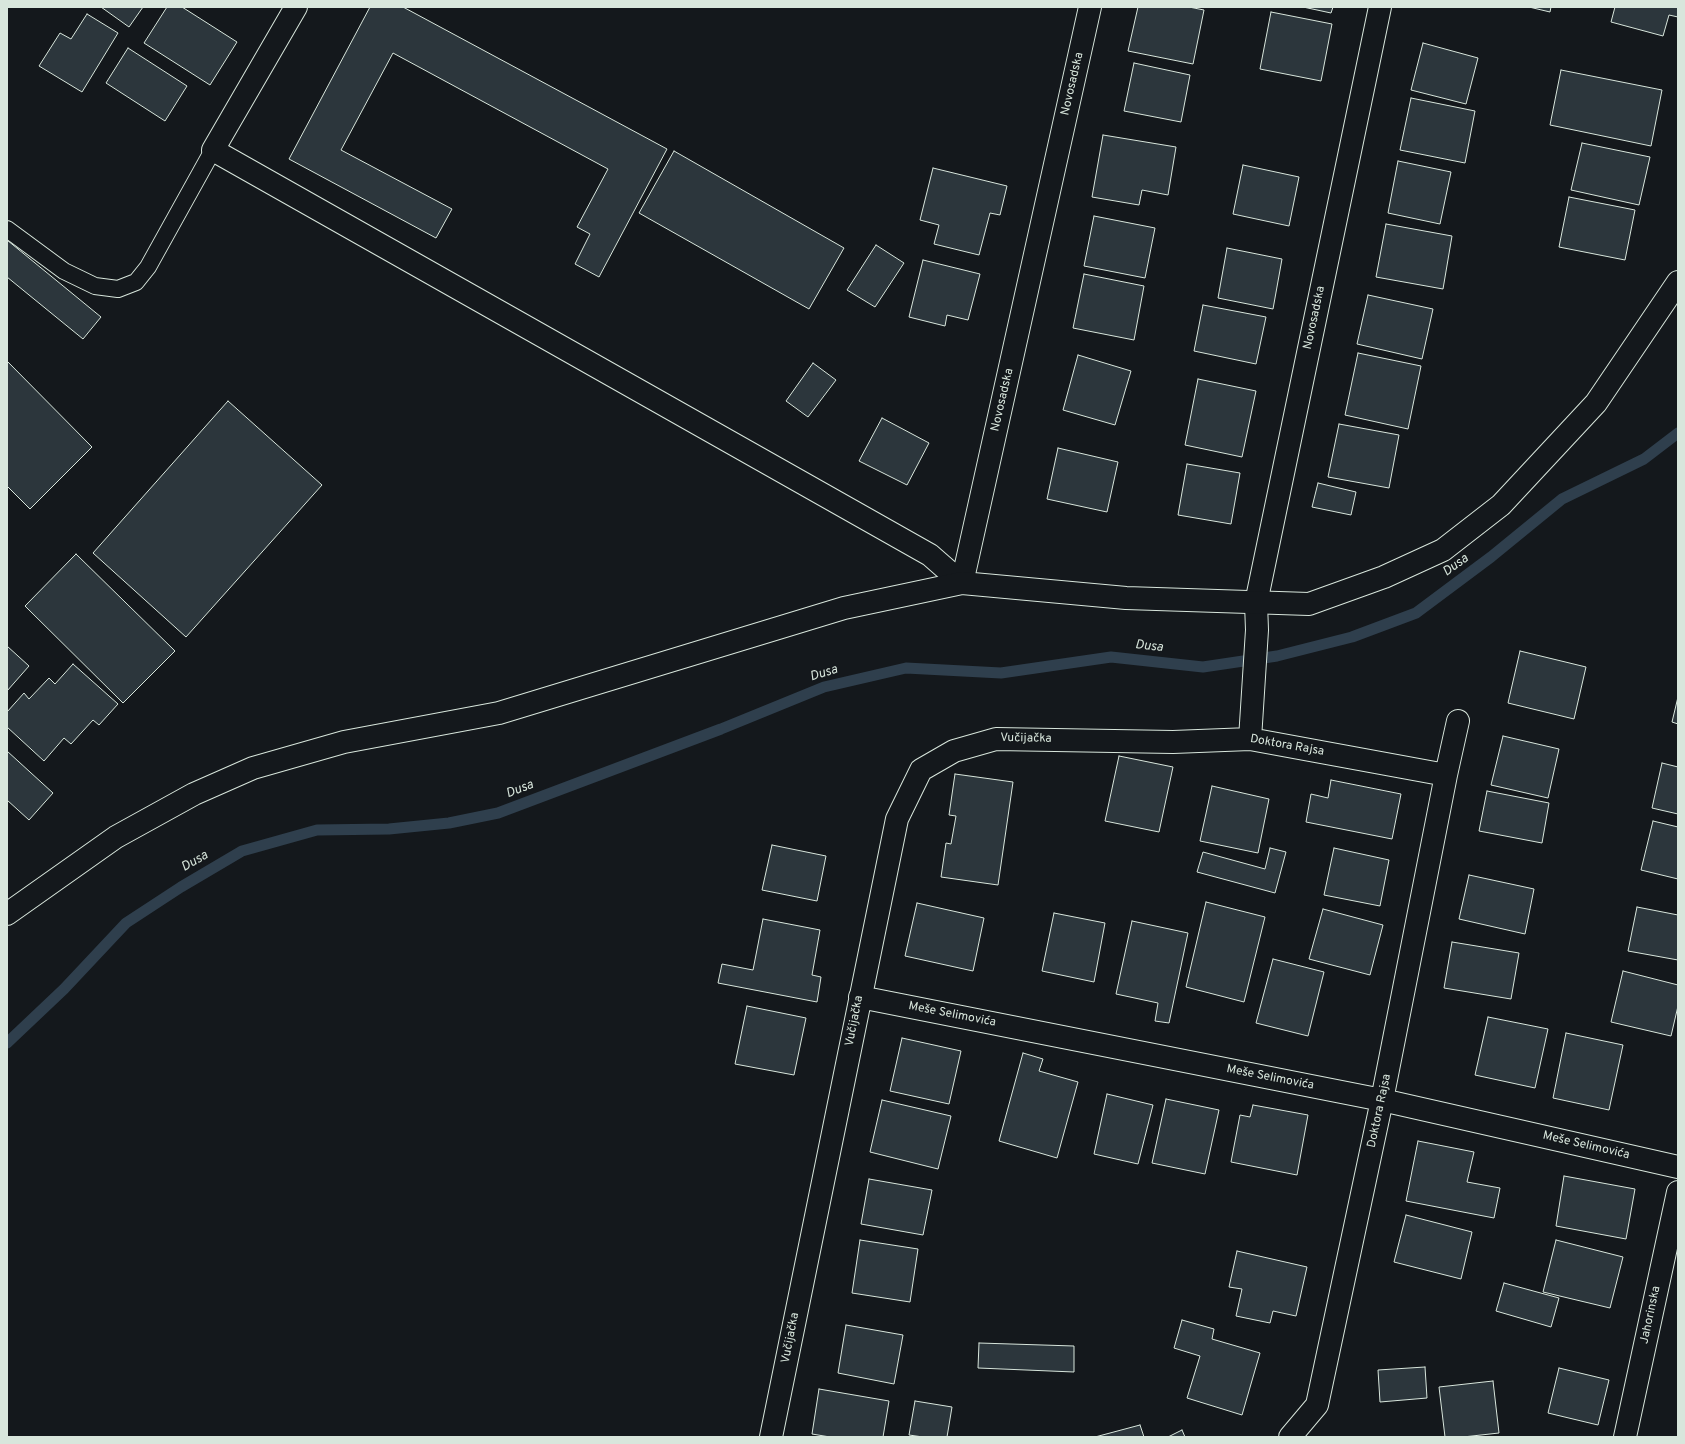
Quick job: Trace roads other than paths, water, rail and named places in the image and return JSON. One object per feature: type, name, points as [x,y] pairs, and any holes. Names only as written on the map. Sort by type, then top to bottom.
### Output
[{"type":"street","points":[[296,7],[213,150],[930,555],[962,583]]},
{"type":"street","name":"Novosadska","points":[[962,583],[1090,7]]},
{"type":"street","name":"Novosadska","points":[[1250,738],[1257,630],[1256,603],[1380,7]]},
{"type":"street","points":[[7,914],[116,837],[194,794],[253,768],[344,742],[499,713],[844,608],[962,583],[1126,598],[1309,604],[1384,577],[1443,550],[1501,506],[1596,403],[1678,282]]},
{"type":"street","name":"Doktora Rajsa","points":[[1290,1437],[1317,1405],[1382,1100],[1458,721]]},
{"type":"street","name":"Doktora Rajsa","points":[[1079,740],[1173,742],[1250,738],[1446,775]]},
{"type":"street","name":"Vučijačka","points":[[771,1437],[897,820],[921,770],[954,751],[996,739],[1079,740]]},
{"type":"street","name":"Meše Selimovića","points":[[860,997],[1382,1100],[1678,1167]]},
{"type":"street","name":"Jahorinska","points":[[1625,1437],[1678,1192]]},
{"type":"lane","points":[[7,229],[64,271],[95,286],[118,289],[136,282],[148,267],[213,150]]},
{"type":"waterway","name":"Dusa","points":[[7,1043],[64,989],[126,923],[181,887],[242,851],[317,830],[389,829],[449,823],[498,813],[721,729],[824,687],[906,668],[1001,673],[1111,657],[1203,667],[1277,656],[1352,637],[1416,613],[1491,557],[1562,499],[1644,459],[1678,433]]}]
